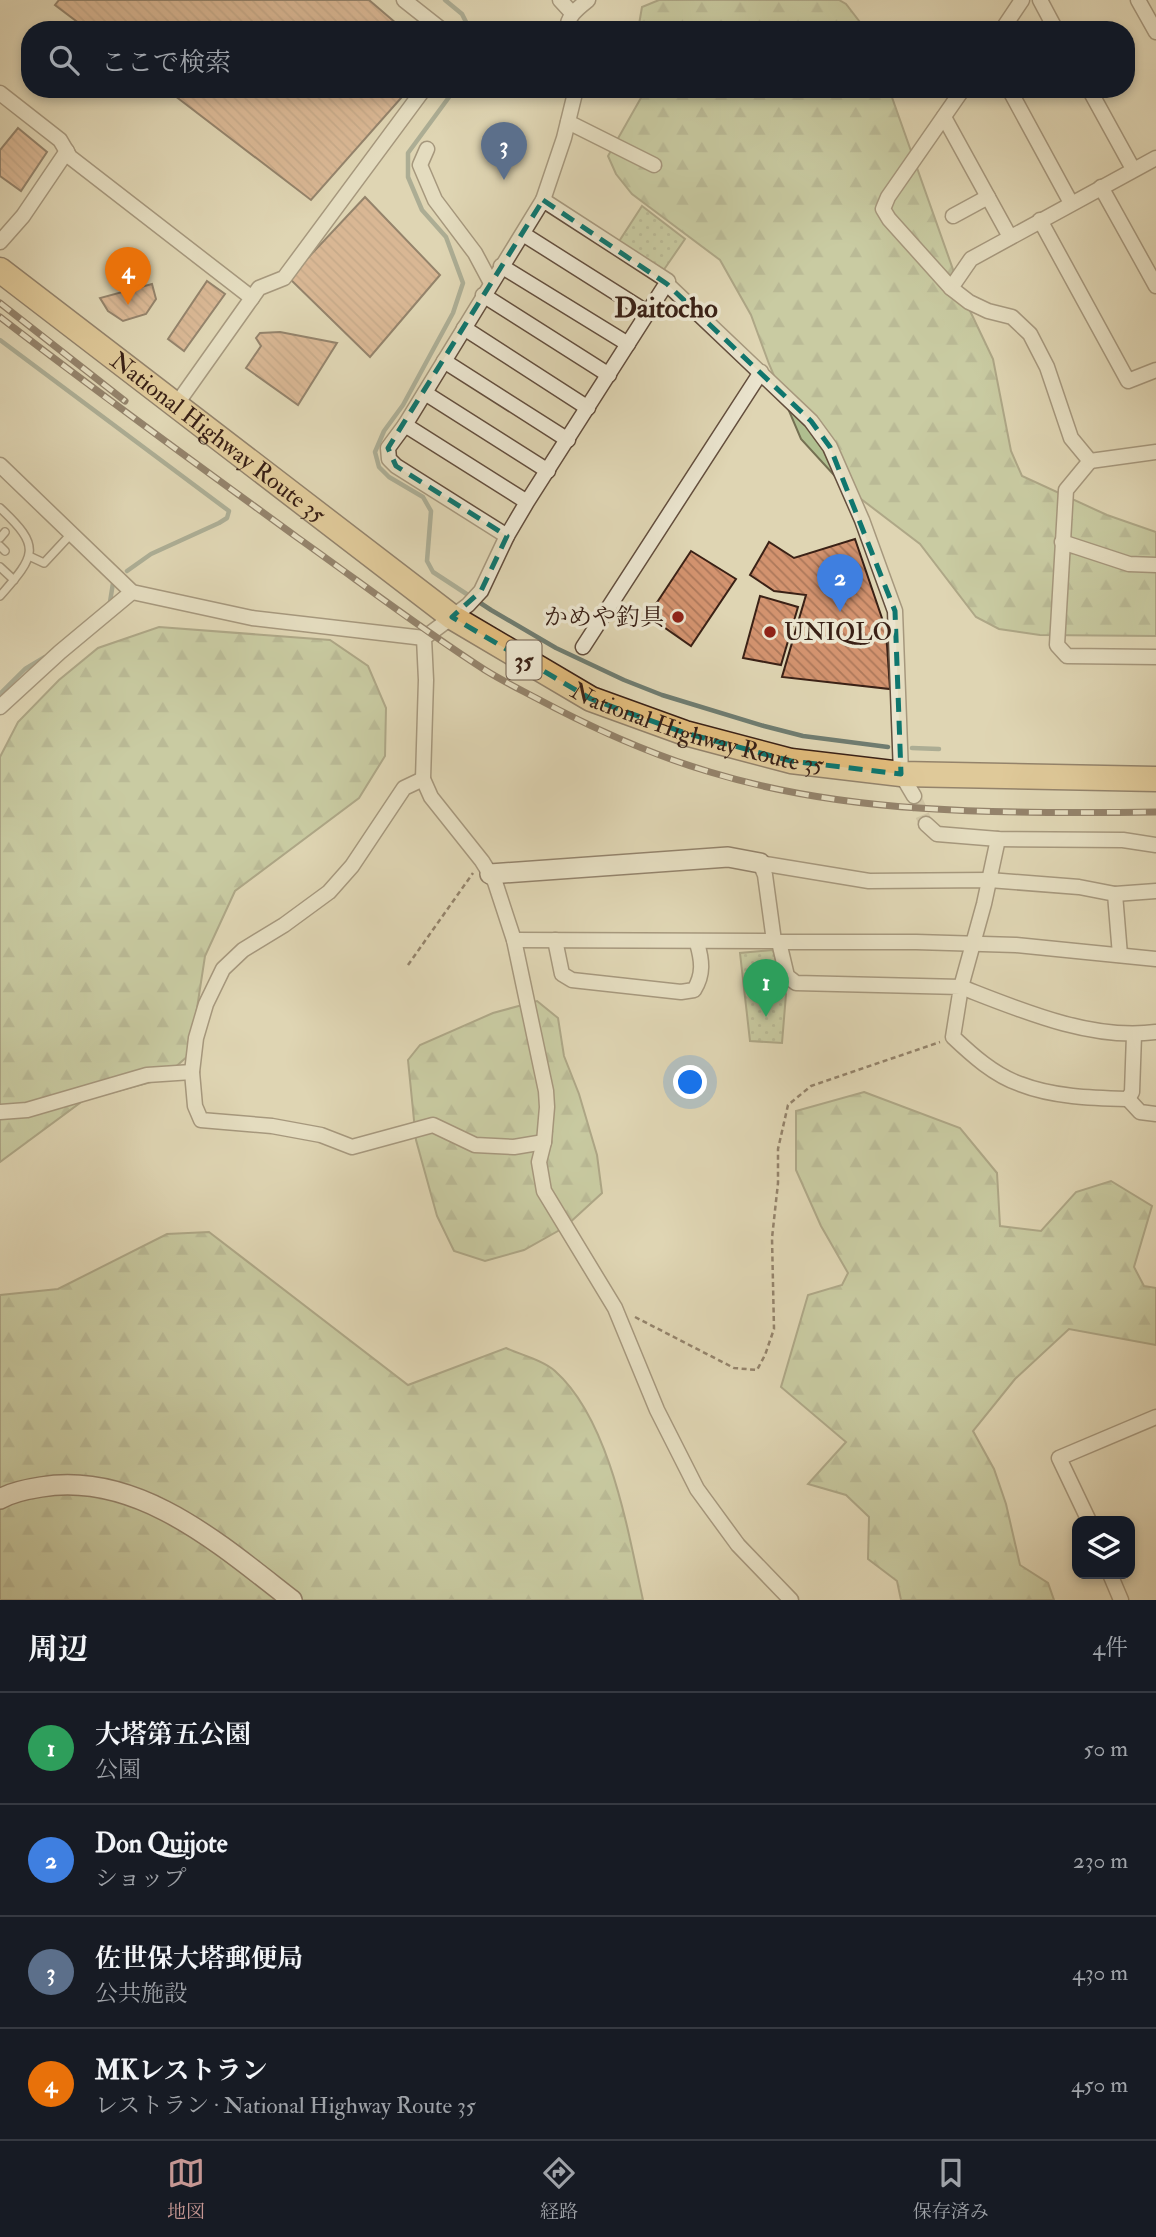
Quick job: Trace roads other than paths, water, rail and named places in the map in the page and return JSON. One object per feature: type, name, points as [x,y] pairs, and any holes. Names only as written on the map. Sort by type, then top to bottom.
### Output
[{"type":"highway","name":"National Highway Route 35","points":[[0,270],[176,405],[460,611],[591,699],[685,733],[791,761],[901,774],[1156,779]]},
{"type":"street","points":[[404,0],[431,21]]},
{"type":"street","points":[[560,0],[572,13]]},
{"type":"street","points":[[568,21],[572,13],[587,0]]},
{"type":"street","points":[[1008,21],[1022,0]]},
{"type":"street","points":[[1040,0],[1051,21]]},
{"type":"street","points":[[1138,0],[1156,32]]},
{"type":"street","points":[[0,93],[60,140],[70,157],[252,298]]},
{"type":"street","points":[[176,405],[259,288],[284,278],[417,98]]},
{"type":"street","points":[[507,536],[396,466],[389,459],[388,449],[543,200],[574,98]]},
{"type":"street","points":[[957,98],[888,197],[883,209],[951,288],[969,302],[988,311],[1012,317],[1030,334],[1047,367],[1071,438],[1090,461]]},
{"type":"street","points":[[1014,98],[1071,203]]},
{"type":"street","points":[[1094,98],[1133,169]]},
{"type":"street","points":[[944,117],[1010,237]]},
{"type":"street","points":[[568,122],[654,165]]},
{"type":"street","points":[[427,149],[420,165],[435,201],[475,253],[487,289],[609,375]]},
{"type":"street","points":[[0,242],[23,216],[67,151]]},
{"type":"street","points":[[951,288],[971,259],[1156,158]]},
{"type":"street","points":[[1101,187],[1156,286]]},
{"type":"street","points":[[953,216],[988,197]]},
{"type":"street","points":[[543,200],[668,281],[667,284],[811,421],[830,447],[862,520],[895,611],[901,774],[914,796]]},
{"type":"street","points":[[1040,220],[1128,381],[1156,370]]},
{"type":"street","points":[[523,234],[648,313]]},
{"type":"street","points":[[501,266],[628,344]]},
{"type":"street","points":[[0,464],[132,592],[252,618],[424,638],[481,591],[507,536],[527,502],[667,284]]},
{"type":"street","points":[[464,328],[588,408]]},
{"type":"street","points":[[444,360],[568,440]]},
{"type":"street","points":[[583,647],[761,372]]},
{"type":"street","points":[[425,393],[548,471]]},
{"type":"street","points":[[405,425],[527,502]]},
{"type":"street","points":[[1156,452],[1090,461],[1066,490],[1057,645],[1067,656],[1156,657]]},
{"type":"street","points":[[1062,542],[1129,564],[1156,565]]},
{"type":"street","points":[[0,707],[132,592]]},
{"type":"street","points":[[424,638],[426,680],[423,779],[431,797],[495,882],[514,940],[546,1091],[544,1142],[538,1163],[544,1191],[615,1308],[657,1410],[697,1489],[738,1545],[791,1600]]},
{"type":"street","points":[[423,779],[404,788],[352,866],[329,892],[267,937],[243,950],[223,969],[206,1004],[196,1038],[192,1072],[195,1106],[201,1120],[272,1126],[321,1135],[352,1147],[433,1125],[475,1145],[514,1147],[544,1142]]},
{"type":"street","points":[[926,824],[937,834],[998,839],[1123,840],[1156,845]]},
{"type":"street","points":[[998,839],[961,987],[953,1037],[975,1057],[1019,1084],[1048,1092],[1089,1098],[1128,1099],[1140,1112],[1156,1114]]},
{"type":"street","points":[[486,867],[728,857],[869,881],[989,880],[1079,887],[1115,894],[1156,891]]},
{"type":"street","points":[[760,863],[787,976],[796,983],[961,987],[1035,1016],[1134,1035],[1156,1032]]},
{"type":"street","points":[[1115,894],[1120,955]]},
{"type":"street","points":[[514,940],[973,943],[1156,959]]},
{"type":"street","points":[[555,940],[562,975],[572,980],[681,992],[694,990],[701,979],[701,957],[696,943]]},
{"type":"street","points":[[1128,1099],[1132,1092],[1134,1035]]},
{"type":"street","points":[[0,1112],[27,1110],[147,1075],[192,1072]]},
{"type":"street","points":[[1087,1516],[1059,1458],[1156,1417]]},
{"type":"street","points":[[0,1499],[30,1489],[78,1485],[137,1498],[165,1510],[220,1546],[292,1600]]},
{"type":"street","points":[[1112,1579],[1121,1600]]},
{"type":"lane","points":[[0,508],[23,530],[28,541],[29,556],[24,570],[0,596]]},
{"type":"lane","points":[[29,556],[44,563],[71,534]]},
{"type":"lane","points":[[0,567],[14,580]]},
{"type":"waterway","points":[[445,0],[462,14],[466,21]]},
{"type":"waterway","points":[[448,98],[408,153],[408,177],[422,210],[446,237],[463,283],[453,313],[403,405],[384,431],[375,452],[379,467],[389,477],[423,497],[431,511],[427,561],[433,572],[556,648],[662,695],[803,736],[888,747]]},
{"type":"waterway","points":[[0,340],[229,511],[227,518],[219,523],[151,554],[127,571]]},
{"type":"waterway","points":[[110,602],[113,583]]},
{"type":"waterway","points":[[0,694],[25,669],[45,657]]},
{"type":"waterway","points":[[912,748],[939,749]]},
{"type":"tunnel","points":[[914,796],[926,824]]},
{"type":"railway","points":[[0,303],[125,401]]},
{"type":"railway","points":[[0,317],[186,456],[461,654],[510,684],[621,740],[710,772],[819,797],[931,809],[1156,812]]},
{"type":"place","name":"佐世保大塔郵便局","points":[[504,180]]},
{"type":"place","name":"MKレストラン","points":[[128,305]]},
{"type":"place","name":"Don Quijote","points":[[840,612]]},
{"type":"place","name":"かめや釣具","points":[[678,617]]},
{"type":"place","name":"UNIQLO","points":[[770,632]]},
{"type":"place","name":"大塔第五公園","points":[[766,1017]]},
{"type":"district","name":"Daitocho","points":[[666,307]]}]
